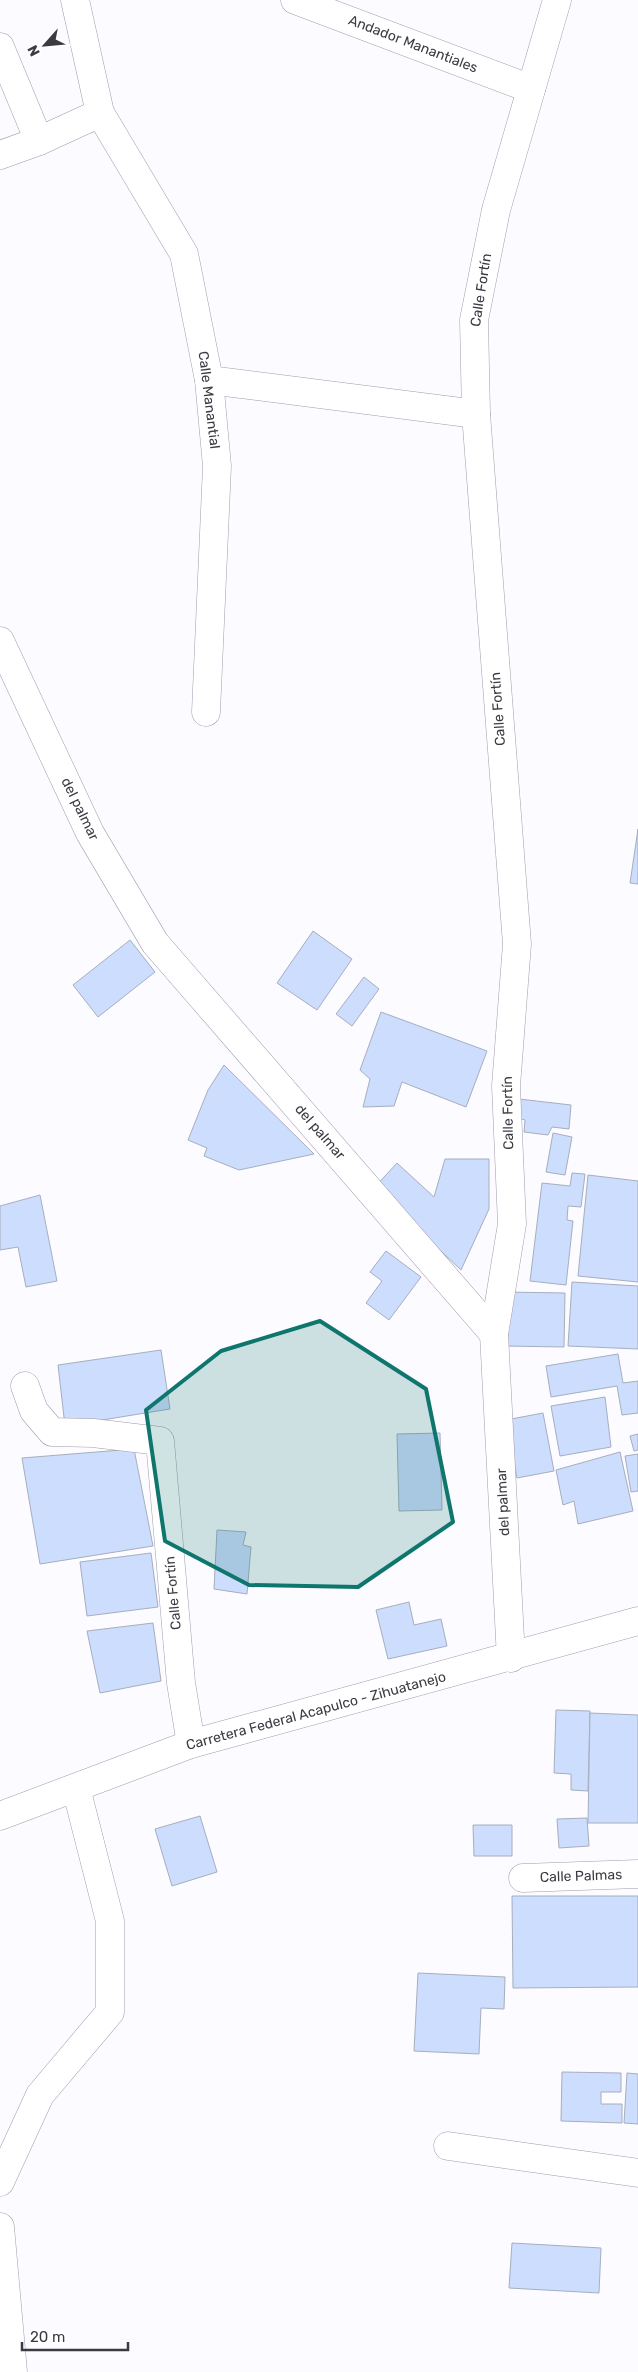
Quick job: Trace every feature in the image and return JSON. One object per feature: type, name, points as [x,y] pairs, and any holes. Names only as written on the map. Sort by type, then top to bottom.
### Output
[{"type":"street","name":"Calle Manantial","points":[[75,0],[100,113],[184,254],[209,380],[217,466],[206,712]]},
{"type":"street","name":"Andador Manantiales","points":[[295,0],[531,89]]},
{"type":"street","name":"Calle Fortín","points":[[494,1334],[512,1224],[506,1086],[517,944],[476,414],[474,320],[496,210],[557,0]]},
{"type":"street","points":[[0,47],[39,141]]},
{"type":"street","points":[[0,155],[39,141],[100,113]]},
{"type":"street","points":[[209,380],[476,414]]},
{"type":"street","name":"del palmar","points":[[0,641],[90,833],[155,943],[494,1334],[511,1658]]},
{"type":"street","name":"Calle Fortín","points":[[25,1386],[34,1411],[52,1432],[93,1433],[160,1441],[181,1683],[191,1744]]},
{"type":"street","name":"Carretera Federal Acapulco - Zihuatanejo","points":[[0,1816],[191,1744],[511,1658],[638,1621]]},
{"type":"street","points":[[0,2182],[40,2095],[110,2012],[110,1921],[76,1788]]},
{"type":"street","name":"Calle Palmas","points":[[524,1878],[638,1874]]},
{"type":"street","points":[[448,2146],[638,2173]]},
{"type":"street","points":[[0,2227],[13,2372]]},
{"type":"highlighted area","points":[[320,1321],[426,1389],[453,1522],[358,1587],[249,1585],[165,1541],[146,1410],[221,1351]]},
{"type":"building","points":[[638,829],[638,884],[630,883]]},
{"type":"building","points":[[313,931],[352,959],[317,1010],[277,983]]},
{"type":"building","points":[[130,940],[155,972],[98,1017],[73,985]]},
{"type":"building","points":[[364,977],[379,989],[352,1026],[336,1014]]},
{"type":"building","points":[[381,1012],[487,1051],[466,1107],[402,1082],[394,1106],[363,1107],[370,1079],[360,1070]]},
{"type":"building","points":[[224,1065],[314,1154],[239,1170],[204,1156],[207,1148],[188,1140],[208,1090]]},
{"type":"building","points":[[519,1099],[571,1105],[569,1129],[552,1127],[548,1135],[524,1132],[525,1120],[517,1118]]},
{"type":"building","points":[[553,1133],[572,1137],[565,1175],[546,1172]]},
{"type":"building","points":[[445,1159],[489,1159],[489,1209],[461,1270],[374,1188],[397,1163],[434,1197]]},
{"type":"building","points":[[572,1173],[585,1174],[581,1207],[568,1206],[567,1220],[573,1221],[566,1285],[530,1281],[542,1183],[570,1186]]},
{"type":"building","points":[[588,1175],[638,1181],[638,1282],[578,1276]]},
{"type":"building","points":[[40,1195],[57,1281],[26,1287],[18,1247],[0,1250],[0,1206]]},
{"type":"building","points":[[386,1251],[421,1277],[389,1320],[366,1303],[382,1281],[370,1272]]},
{"type":"building","points":[[572,1282],[638,1286],[638,1349],[568,1346]]},
{"type":"building","points":[[504,1292],[565,1293],[564,1347],[503,1346]]},
{"type":"building","points":[[161,1350],[170,1409],[65,1426],[58,1365]]},
{"type":"building","points":[[618,1354],[623,1383],[638,1381],[638,1413],[622,1415],[617,1386],[551,1397],[546,1366]]},
{"type":"building","points":[[605,1397],[611,1447],[560,1456],[551,1406]]},
{"type":"building","points":[[543,1413],[554,1471],[517,1478],[506,1420]]},
{"type":"building","points":[[440,1433],[442,1510],[399,1511],[397,1434]]},
{"type":"building","points":[[638,1434],[638,1450],[634,1451],[630,1436]]},
{"type":"building","points":[[134,1449],[153,1546],[40,1564],[22,1458]]},
{"type":"building","points":[[620,1452],[633,1511],[578,1524],[574,1501],[563,1505],[556,1470]]},
{"type":"building","points":[[638,1454],[638,1491],[631,1492],[625,1456]]},
{"type":"building","points":[[217,1530],[246,1532],[243,1545],[251,1547],[247,1594],[214,1589]]},
{"type":"building","points":[[151,1553],[158,1607],[87,1616],[80,1562]]},
{"type":"building","points":[[409,1602],[414,1625],[441,1619],[447,1646],[388,1659],[376,1610]]},
{"type":"building","points":[[153,1623],[161,1681],[100,1693],[87,1631]]},
{"type":"building","points":[[556,1710],[590,1711],[588,1791],[571,1790],[571,1774],[554,1773]]},
{"type":"building","points":[[590,1713],[638,1715],[638,1823],[588,1823]]},
{"type":"building","points":[[200,1816],[217,1872],[172,1886],[155,1829]]},
{"type":"building","points":[[587,1818],[589,1846],[559,1848],[557,1819]]},
{"type":"building","points":[[473,1825],[512,1825],[512,1856],[474,1856]]},
{"type":"building","points":[[512,1896],[638,1896],[638,1987],[513,1988]]},
{"type":"building","points":[[418,1973],[505,1977],[504,2009],[481,2008],[479,2054],[414,2051]]},
{"type":"building","points":[[562,2072],[621,2073],[621,2092],[601,2092],[601,2104],[622,2104],[622,2123],[561,2121]]},
{"type":"building","points":[[627,2073],[638,2074],[638,2124],[624,2123]]},
{"type":"building","points":[[512,2243],[601,2248],[599,2293],[509,2288]]}]
